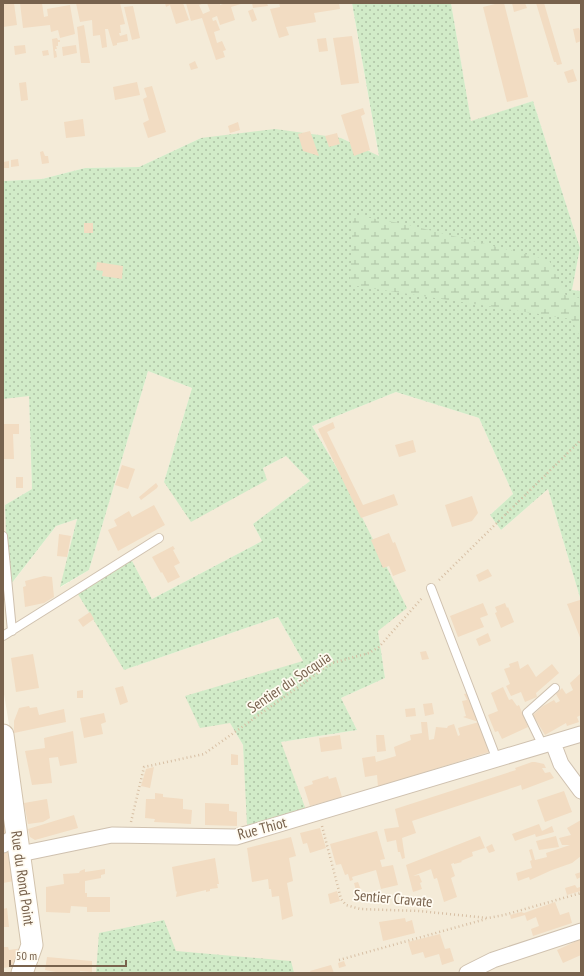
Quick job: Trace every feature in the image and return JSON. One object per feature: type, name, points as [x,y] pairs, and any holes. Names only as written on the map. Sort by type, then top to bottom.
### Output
[{"type":"street","name":"Rue Thiot","points":[[13,844],[112,835],[236,837],[581,734]]},
{"type":"street","name":"Rue du Rond Point","points":[[3,735],[13,844],[32,945],[22,973]]},
{"type":"street","points":[[548,745],[581,791]]},
{"type":"street","points":[[467,973],[493,960],[581,931]]},
{"type":"lane","points":[[3,536],[12,631]]},
{"type":"lane","points":[[3,636],[159,538]]},
{"type":"lane","points":[[431,588],[497,760]]},
{"type":"lane","points":[[548,745],[527,713],[555,688]]},
{"type":"path","name":"Sentier du Socquia","points":[[127,835],[144,767],[204,754],[332,663],[369,653],[378,647],[431,588],[581,440]]},
{"type":"path","name":"Sentier Cravate","points":[[318,812],[340,899],[346,905],[360,909],[419,911],[488,918]]},
{"type":"path","name":"Sentier Cravate","points":[[338,960],[581,893]]},
{"type":"shaded area","points":[[3,3],[352,3],[379,157],[341,138],[201,138],[139,167],[85,168],[42,179],[3,181]]},
{"type":"shaded area","points":[[451,3],[581,3],[581,291],[572,290],[580,248],[533,101],[471,122]]},
{"type":"shaded area","points":[[148,371],[192,388],[164,482],[266,480],[263,468],[286,456],[310,481],[253,524],[262,541],[152,599],[130,557],[124,670],[278,617],[303,661],[230,723],[243,745],[248,825],[281,742],[357,730],[341,698],[385,678],[378,631],[341,475],[312,426],[396,392],[479,418],[513,494],[490,515],[501,530],[548,489],[581,601],[581,923],[482,961],[581,931],[581,973],[3,973],[3,845],[29,846],[3,688],[3,399],[29,395],[32,489],[5,505],[9,587],[56,526],[77,519],[61,587],[89,570]],"holes":[[[326,814],[210,841],[191,836]]]},
{"type":"green space","points":[[352,3],[451,3],[471,121],[533,101],[580,248],[572,290],[581,291],[581,601],[548,489],[501,530],[490,515],[513,494],[479,418],[396,392],[312,426],[341,475],[407,608],[378,631],[385,678],[341,698],[357,730],[281,742],[306,810],[247,825],[243,745],[230,723],[200,728],[185,696],[303,661],[278,617],[124,670],[76,591],[130,557],[152,599],[262,541],[253,524],[310,481],[286,456],[263,468],[267,480],[191,522],[164,482],[192,388],[148,371],[89,570],[60,587],[77,519],[56,526],[8,588],[5,505],[32,489],[29,396],[3,399],[3,181],[42,179],[85,168],[139,167],[201,138],[275,129],[341,138],[379,156]]},
{"type":"green space","points":[[353,215],[405,224],[549,260],[566,296],[581,298],[581,338],[571,319],[350,285]]},
{"type":"green space","points":[[164,920],[176,951],[291,961],[294,973],[96,973],[99,933]]},
{"type":"building","points":[[3,3],[14,3],[17,25],[3,27]]},
{"type":"building","points":[[20,3],[42,3],[44,17],[48,16],[47,9],[70,5],[75,34],[60,38],[58,30],[51,32],[50,25],[23,28]]},
{"type":"building","points":[[76,3],[120,3],[125,24],[120,25],[121,33],[119,33],[120,36],[127,34],[128,41],[117,43],[117,45],[113,46],[108,29],[105,29],[107,47],[102,48],[100,35],[93,36],[92,20],[80,22]]},
{"type":"building","points":[[165,3],[183,3],[189,20],[176,24],[170,5],[166,7]]},
{"type":"building","points":[[186,3],[204,3],[199,5],[203,14],[210,11],[207,3],[220,3],[220,5],[226,3],[244,3],[231,7],[235,20],[220,25],[217,16],[212,18],[213,21],[216,20],[220,30],[214,32],[217,43],[222,41],[226,50],[223,51],[225,57],[216,60],[202,18],[191,21]]},
{"type":"building","points":[[252,3],[267,3],[268,6],[253,8]]},
{"type":"building","points":[[279,3],[339,3],[340,9],[314,13],[316,22],[286,27],[289,35],[279,38],[270,9],[280,7]]},
{"type":"building","points":[[504,3],[528,97],[507,102],[483,7]]},
{"type":"building","points":[[512,3],[525,3],[527,8],[514,12]]},
{"type":"building","points":[[536,3],[544,3],[562,64],[557,65],[556,62],[554,62]]},
{"type":"building","points":[[133,6],[140,38],[132,40],[124,7]]},
{"type":"building","points":[[253,9],[257,20],[252,22],[248,11]]},
{"type":"building","points":[[84,25],[90,63],[81,63],[77,27]]},
{"type":"building","points":[[579,28],[581,33],[581,41],[576,43],[573,29]]},
{"type":"building","points":[[352,36],[359,83],[341,85],[333,38]]},
{"type":"building","points":[[57,38],[60,42],[58,42],[58,46],[56,46],[57,49],[55,49],[57,57],[54,58],[52,39]]},
{"type":"building","points":[[326,38],[328,51],[319,52],[317,39]]},
{"type":"building","points":[[25,45],[26,53],[15,55],[14,46]]},
{"type":"building","points":[[76,45],[77,53],[63,56],[62,47]]},
{"type":"building","points":[[48,50],[49,55],[43,56],[42,51]]},
{"type":"building","points":[[195,61],[198,68],[191,70],[189,64]]},
{"type":"building","points":[[573,69],[577,81],[568,83],[564,72]]},
{"type":"building","points":[[26,82],[28,100],[21,101],[19,83]]},
{"type":"building","points":[[137,82],[140,95],[115,100],[113,87]]},
{"type":"building","points":[[152,86],[166,132],[148,138],[143,123],[149,120],[143,99],[147,97],[144,88]]},
{"type":"building","points":[[363,108],[365,114],[361,116],[370,150],[354,156],[341,115]]},
{"type":"building","points":[[83,119],[85,136],[66,138],[64,122]]},
{"type":"building","points":[[238,122],[240,130],[230,133],[228,126]]},
{"type":"building","points":[[310,131],[319,156],[303,151],[298,134]]},
{"type":"building","points":[[337,133],[340,144],[329,147],[325,136]]},
{"type":"building","points":[[43,151],[45,156],[48,156],[49,163],[42,164],[40,152]]},
{"type":"building","points":[[18,159],[19,166],[11,167],[11,160]]},
{"type":"building","points":[[9,161],[9,168],[3,168],[3,162]]},
{"type":"building","points":[[84,223],[93,223],[93,233],[84,233]]},
{"type":"building","points":[[97,262],[123,266],[122,279],[102,276],[103,271],[96,270]]},
{"type":"building","points":[[333,422],[335,428],[327,432],[363,505],[394,494],[398,505],[361,518],[318,429]]},
{"type":"building","points":[[3,424],[19,424],[19,434],[13,434],[14,459],[3,459]]},
{"type":"building","points":[[413,440],[416,452],[399,457],[395,445]]},
{"type":"building","points":[[122,465],[135,469],[128,489],[115,485]]},
{"type":"building","points":[[16,477],[23,477],[23,488],[16,488]]},
{"type":"building","points":[[156,483],[158,486],[157,488],[141,500],[139,497]]},
{"type":"building","points":[[472,496],[478,513],[472,521],[452,527],[445,505]]},
{"type":"building","points":[[154,505],[165,525],[118,551],[108,530],[117,526],[114,520],[129,511],[132,517]]},
{"type":"building","points":[[389,533],[393,543],[395,542],[406,571],[393,576],[389,566],[383,568],[371,540]]},
{"type":"building","points":[[59,534],[71,536],[67,557],[57,556]]},
{"type":"building","points":[[173,546],[175,549],[173,550],[180,563],[174,566],[180,577],[168,583],[152,557]]},
{"type":"building","points":[[488,569],[492,576],[479,582],[476,575]]},
{"type":"building","points":[[44,576],[52,577],[54,597],[44,603],[25,607],[23,587],[26,586],[25,581]]},
{"type":"building","points":[[580,600],[581,602],[581,640],[567,604]]},
{"type":"building","points":[[483,603],[488,615],[480,618],[484,627],[458,637],[450,616]]},
{"type":"building","points":[[505,603],[514,622],[501,628],[495,613],[497,612],[495,607]]},
{"type":"building","points":[[90,612],[94,619],[83,627],[78,620]]},
{"type":"building","points":[[488,633],[491,641],[479,646],[476,639]]},
{"type":"building","points":[[426,651],[429,659],[422,660],[420,652]]},
{"type":"building","points":[[33,654],[39,688],[16,692],[11,658]]},
{"type":"building","points":[[518,661],[520,669],[528,664],[536,677],[552,664],[559,673],[536,693],[537,697],[525,702],[521,692],[511,696],[506,686],[510,684],[504,669],[510,667],[509,664]]},
{"type":"building","points":[[581,673],[581,715],[577,717],[579,722],[567,726],[566,723],[545,735],[533,715],[543,706],[554,700],[556,703],[560,701],[556,694],[562,688],[566,694],[573,690],[570,683]]},
{"type":"building","points":[[123,686],[128,702],[120,705],[115,688]]},
{"type":"building","points":[[503,687],[509,700],[512,699],[517,706],[519,705],[528,727],[502,739],[498,731],[495,732],[488,715],[498,711],[491,693]]},
{"type":"building","points":[[83,690],[83,698],[77,698],[77,691]]},
{"type":"building","points":[[469,693],[479,722],[463,717],[466,716],[462,701],[467,700],[464,694]]},
{"type":"building","points":[[432,703],[434,714],[425,716],[423,704]]},
{"type":"building","points":[[29,706],[30,708],[37,707],[39,715],[64,709],[66,722],[14,733],[14,721],[19,708]]},
{"type":"building","points":[[415,708],[416,716],[406,717],[405,709]]},
{"type":"building","points":[[104,713],[106,722],[101,724],[103,734],[84,738],[80,718]]},
{"type":"building","points":[[421,722],[427,722],[429,740],[434,739],[436,727],[447,728],[448,726],[454,724],[458,736],[460,735],[458,728],[479,722],[489,752],[378,787],[377,775],[365,777],[362,758],[375,756],[376,762],[396,756],[394,747],[411,740],[410,735],[422,733]]},
{"type":"building","points":[[73,731],[77,763],[60,766],[58,757],[49,758],[52,783],[32,785],[25,751],[45,748],[44,738]]},
{"type":"building","points":[[340,735],[342,749],[321,752],[319,738]]},
{"type":"building","points":[[376,735],[384,735],[386,751],[377,752]]},
{"type":"building","points":[[231,754],[238,755],[238,765],[231,765]]},
{"type":"building","points":[[532,762],[544,764],[546,768],[542,768],[545,773],[550,772],[554,778],[522,790],[521,785],[412,821],[416,833],[402,838],[405,858],[402,859],[400,852],[398,852],[396,840],[387,842],[384,829],[399,827],[395,809],[516,770],[515,768]]},
{"type":"building","points":[[154,767],[150,788],[141,786],[146,769]]},
{"type":"building","points":[[328,776],[329,779],[336,777],[342,797],[310,806],[304,787],[313,784],[312,781]]},
{"type":"building","points":[[564,791],[572,812],[545,822],[537,800]]},
{"type":"building","points":[[155,793],[163,794],[163,797],[183,799],[183,809],[192,810],[191,824],[154,822],[155,819],[145,818],[146,799],[155,799]]},
{"type":"building","points":[[47,799],[50,818],[43,822],[28,824],[24,803]]},
{"type":"building","points":[[205,803],[229,804],[229,811],[237,812],[237,826],[205,825]]},
{"type":"building","points":[[3,811],[8,835],[3,838]]},
{"type":"building","points":[[74,815],[78,828],[35,840],[30,837],[28,829]]},
{"type":"building","points":[[581,820],[581,856],[572,863],[530,880],[529,877],[518,881],[516,873],[532,868],[530,861],[532,860],[529,850],[532,849],[535,860],[547,857],[546,853],[570,845],[562,845],[559,838],[571,835],[567,828]]},
{"type":"building","points":[[539,824],[542,831],[552,826],[554,832],[536,837],[535,834],[515,841],[512,834]]},
{"type":"building","points":[[320,828],[326,848],[310,853],[307,843],[303,844],[300,833]]},
{"type":"building","points":[[377,831],[385,859],[380,860],[382,867],[393,865],[398,885],[381,889],[376,870],[352,877],[353,880],[350,881],[348,874],[345,875],[341,864],[336,865],[330,844]]},
{"type":"building","points":[[480,836],[485,848],[472,852],[473,856],[461,861],[462,862],[451,864],[455,876],[451,878],[457,897],[444,902],[437,878],[434,879],[431,869],[413,876],[419,875],[422,882],[420,883],[422,889],[413,892],[406,865]]},
{"type":"building","points":[[556,836],[559,847],[539,850],[536,841]]},
{"type":"building","points":[[291,837],[296,856],[289,858],[293,881],[287,883],[293,916],[282,920],[279,896],[272,897],[268,879],[252,882],[247,848]]},
{"type":"building","points":[[492,844],[495,851],[489,853],[486,847]]},
{"type":"building","points":[[5,850],[10,852],[14,881],[3,883],[3,852]]},
{"type":"building","points":[[215,858],[219,884],[217,884],[218,888],[210,889],[210,891],[206,892],[206,890],[176,897],[177,891],[176,892],[172,867]]},
{"type":"building","points":[[85,869],[85,872],[105,869],[105,874],[101,875],[101,878],[85,881],[85,893],[87,893],[87,897],[110,897],[110,912],[87,912],[87,907],[71,906],[70,913],[46,912],[46,887],[64,884],[63,874],[79,873]]},
{"type":"building","points":[[581,872],[581,877],[577,879],[575,874]]},
{"type":"building","points":[[358,882],[361,890],[356,891],[354,883]]},
{"type":"building","points":[[575,885],[577,888],[580,887],[581,891],[567,895],[565,888]]},
{"type":"building","points":[[337,891],[340,901],[330,904],[328,894]]},
{"type":"building","points":[[555,902],[560,915],[569,912],[572,923],[533,936],[531,929],[539,926],[536,917],[527,921],[525,915],[511,919],[510,915],[521,912],[524,913]]},
{"type":"building","points":[[7,908],[9,927],[3,927],[3,909]]},
{"type":"building","points":[[405,918],[406,922],[412,920],[415,933],[383,941],[379,922]]},
{"type":"building","points":[[440,934],[445,949],[450,948],[454,961],[442,965],[439,954],[425,958],[423,952],[412,955],[408,942]]},
{"type":"building","points":[[581,939],[581,955],[563,963],[557,950]]},
{"type":"building","points":[[3,947],[8,947],[9,950],[23,948],[16,966],[3,968]]},
{"type":"building","points":[[47,957],[92,961],[92,972],[80,971],[80,973],[61,973],[45,970]]},
{"type":"building","points":[[344,961],[346,966],[339,968],[338,963]]},
{"type":"building","points":[[331,965],[334,973],[311,973],[310,971]]}]
